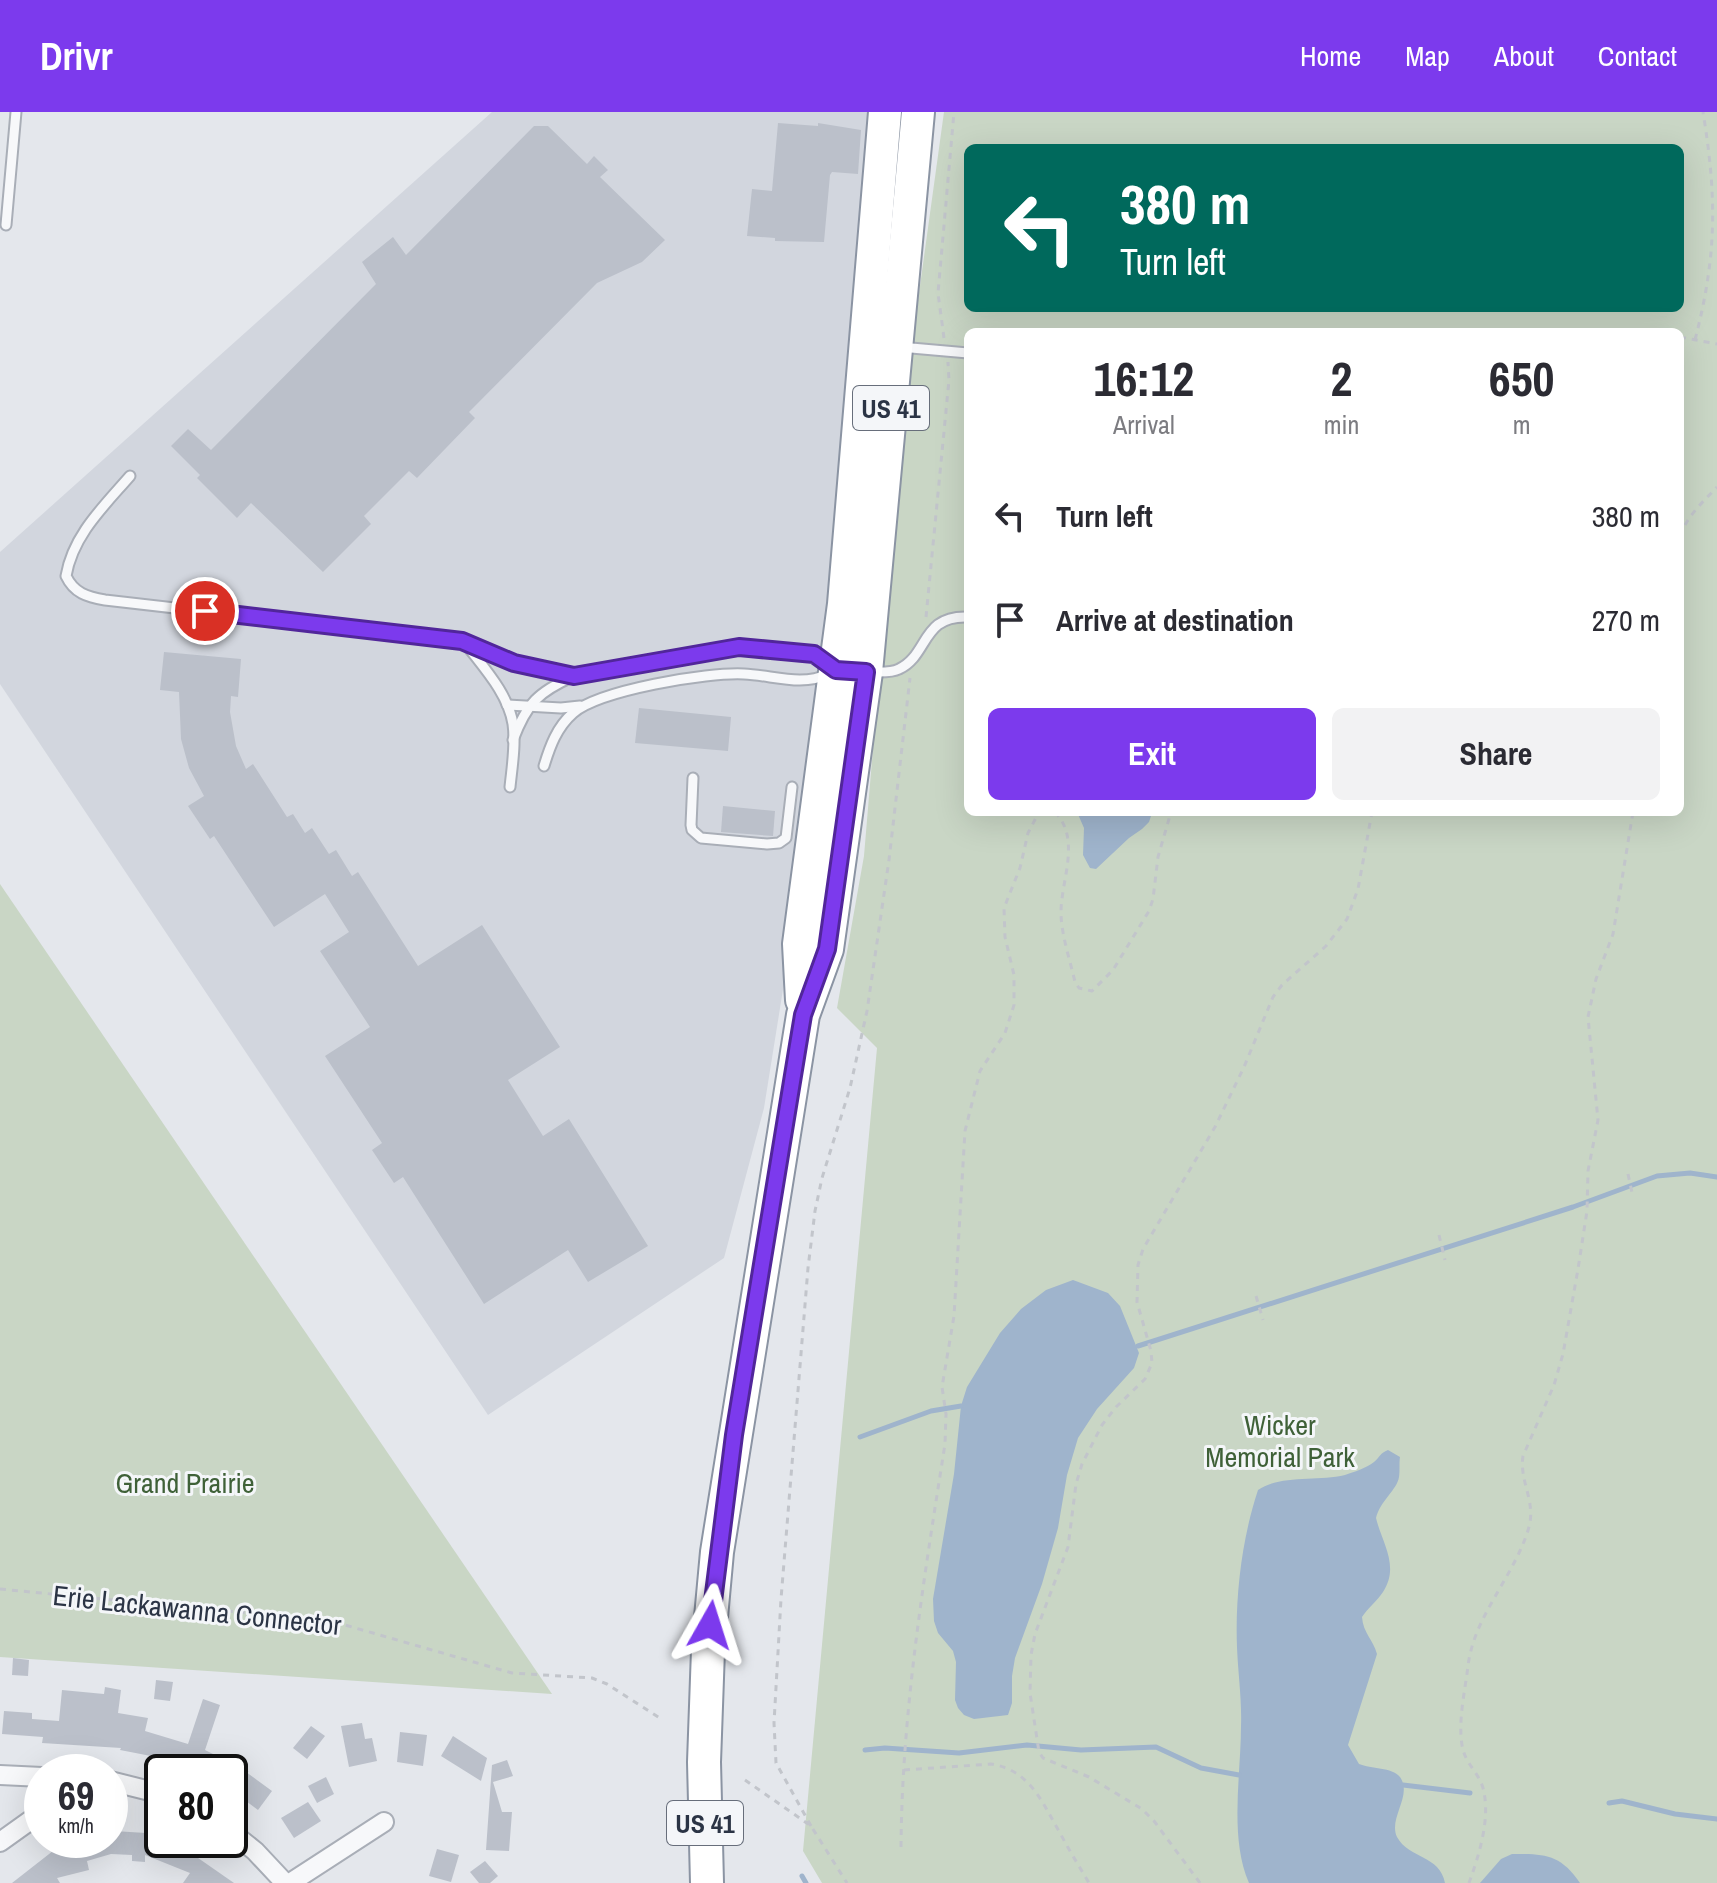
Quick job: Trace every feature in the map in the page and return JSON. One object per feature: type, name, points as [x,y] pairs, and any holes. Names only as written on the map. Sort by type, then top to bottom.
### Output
[{"type":"highway","name":"US 41","points":[[851,671],[845,590],[885,112]]},
{"type":"highway","name":"US 41","points":[[707,1883],[704,1777],[706,1692],[717,1552],[803,1015],[827,949],[851,671],[896,347],[918,112]]},
{"type":"street","points":[[0,1775],[24,1776]]},
{"type":"street","points":[[130,1784],[144,1788]]},
{"type":"street","points":[[248,1845],[288,1883],[384,1822]]},
{"type":"street","points":[[0,1842],[24,1825]]},
{"type":"lane","points":[[6,225],[16,112]]},
{"type":"lane","points":[[896,347],[964,353]]},
{"type":"lane","points":[[130,476],[90,522],[74,549],[66,576],[80,594],[105,600],[462,641],[514,663],[574,676]]},
{"type":"lane","points":[[544,766],[558,731],[571,715],[599,699],[699,675],[745,674],[813,682],[851,671],[894,671],[903,667],[935,626],[964,617]]},
{"type":"lane","points":[[462,641],[499,688],[507,705],[513,724],[510,787]]},
{"type":"lane","points":[[513,740],[527,707],[546,690],[574,676],[739,647],[814,654],[851,671]]},
{"type":"lane","points":[[507,705],[582,706]]},
{"type":"lane","points":[[693,778],[692,830],[708,839],[752,843],[774,844],[786,838],[792,787]]},
{"type":"path","points":[[847,1883],[776,1763],[774,1723],[781,1599],[815,1211],[850,1088],[867,1011],[889,860],[908,691],[928,601],[949,380],[938,293],[954,112]]},
{"type":"path","points":[[1695,340],[1715,242],[1713,160],[1703,112]]},
{"type":"path","points":[[1684,338],[1717,344]]},
{"type":"path","points":[[1684,529],[1695,511],[1717,487]]},
{"type":"path","points":[[901,1847],[905,1741],[921,1591],[945,1444],[943,1377],[954,1316],[965,1131],[980,1071],[1005,1033],[1014,1005],[1014,975],[1005,937],[1004,908],[1020,868],[1028,833],[1037,816]]},
{"type":"path","points":[[1058,816],[1063,823],[1068,854],[1062,929],[1075,982],[1079,988],[1092,991],[1113,970],[1149,911],[1155,890],[1158,857],[1170,816]]},
{"type":"path","points":[[1200,1883],[1142,1809],[1089,1777],[1048,1761],[1039,1752],[1030,1693],[1031,1655],[1035,1634],[1068,1547],[1082,1464],[1102,1425],[1145,1379],[1152,1363],[1137,1302],[1136,1281],[1143,1249],[1215,1127],[1273,997],[1326,946],[1347,919],[1358,889],[1371,816]]},
{"type":"path","points":[[1469,1883],[1481,1846],[1484,1801],[1482,1787],[1467,1765],[1461,1742],[1468,1662],[1473,1642],[1515,1564],[1529,1526],[1532,1511],[1521,1468],[1523,1456],[1554,1385],[1563,1354],[1587,1211],[1586,1194],[1598,1120],[1588,1017],[1596,979],[1615,922],[1632,816]]},
{"type":"path","points":[[1628,1174],[1633,1197]]},
{"type":"path","points":[[1439,1235],[1445,1260]]},
{"type":"path","points":[[1256,1296],[1263,1320]]},
{"type":"path","name":"Erie Lackawanna Connector","points":[[0,1589],[331,1621],[512,1673],[592,1678],[607,1684],[663,1720]]},
{"type":"path","points":[[903,1770],[991,1764],[1013,1770],[1032,1785],[1089,1883]]},
{"type":"path","points":[[745,1780],[811,1826]]},
{"type":"shaded area","points":[[492,112],[877,112],[854,400],[793,927],[764,1108],[724,1258],[488,1415],[0,684],[0,552]]},
{"type":"green space","name":"Wicker Memorial Park","points":[[944,112],[1717,112],[1717,1883],[822,1883],[803,1851],[877,1048],[837,1008],[864,856],[899,438]]},
{"type":"green space","name":"Grand Prairie","points":[[0,884],[552,1694],[0,1657]]},
{"type":"water","points":[[1079,816],[1151,816],[1142,829],[1096,869],[1090,868],[1083,855],[1084,828]]},
{"type":"water","points":[[1073,1280],[1108,1293],[1120,1306],[1139,1353],[1134,1368],[1097,1409],[1078,1438],[1042,1584],[1015,1658],[1012,1703],[1008,1715],[974,1719],[964,1715],[955,1700],[956,1662],[953,1651],[938,1633],[933,1599],[954,1474],[961,1406],[967,1387],[1000,1333],[1021,1309],[1046,1290]]},
{"type":"water","points":[[1388,1450],[1400,1457],[1399,1477],[1376,1518],[1388,1555],[1390,1573],[1383,1592],[1362,1617],[1377,1654],[1348,1745],[1359,1764],[1392,1771],[1400,1777],[1404,1792],[1396,1822],[1397,1837],[1409,1850],[1437,1867],[1445,1883],[1249,1883],[1239,1846],[1238,1826],[1241,1716],[1237,1628],[1244,1547],[1252,1508],[1258,1490],[1267,1485],[1345,1475],[1371,1464]]},
{"type":"water","points":[[1512,1854],[1551,1858],[1566,1866],[1580,1883],[1480,1883],[1501,1859]]},
{"type":"building","points":[[778,123],[818,126],[818,123],[861,130],[858,174],[832,172],[830,175],[824,242],[775,241],[775,238],[747,236],[752,189],[772,191]]},
{"type":"building","points":[[534,126],[548,126],[587,164],[594,156],[608,170],[600,177],[665,240],[642,262],[597,283],[469,412],[475,418],[417,478],[409,471],[364,516],[371,524],[323,572],[251,503],[237,518],[197,478],[200,475],[171,446],[188,429],[211,450],[376,284],[362,262],[393,237],[406,255]]},
{"type":"building","points":[[164,652],[241,659],[238,697],[231,696],[230,712],[236,746],[246,769],[253,764],[287,817],[293,814],[305,833],[312,828],[329,854],[336,850],[352,876],[358,872],[418,966],[482,925],[560,1047],[508,1080],[543,1136],[569,1119],[648,1246],[588,1282],[568,1250],[484,1304],[403,1177],[394,1183],[372,1150],[382,1143],[325,1056],[370,1027],[320,951],[349,932],[325,894],[274,927],[214,836],[210,839],[188,806],[204,796],[189,768],[181,739],[179,692],[160,690]]},
{"type":"building","points":[[639,708],[731,717],[728,751],[635,743]]},
{"type":"building","points":[[723,806],[775,811],[773,836],[721,832]]},
{"type":"building","points":[[13,1658],[29,1660],[28,1676],[12,1675]]},
{"type":"building","points":[[156,1680],[173,1682],[170,1701],[154,1699]]},
{"type":"building","points":[[105,1687],[121,1690],[118,1713],[148,1718],[145,1731],[188,1744],[203,1699],[220,1705],[205,1750],[213,1754],[144,1755],[121,1748],[42,1743],[43,1737],[2,1734],[4,1711],[32,1713],[32,1719],[59,1721],[62,1690],[104,1694]]},
{"type":"building","points":[[362,1723],[365,1739],[372,1738],[377,1761],[349,1767],[341,1726]]},
{"type":"building","points":[[311,1726],[325,1736],[307,1759],[293,1748]]},
{"type":"building","points":[[400,1732],[427,1735],[423,1766],[397,1762]]},
{"type":"building","points":[[453,1736],[487,1758],[481,1781],[441,1756]]},
{"type":"building","points":[[507,1760],[513,1776],[493,1782],[502,1812],[512,1812],[509,1851],[486,1850],[492,1765]]},
{"type":"building","points":[[248,1773],[272,1791],[258,1810],[248,1802]]},
{"type":"building","points":[[326,1777],[334,1794],[317,1803],[308,1786]]},
{"type":"building","points":[[308,1802],[321,1821],[294,1838],[281,1818]]},
{"type":"building","points":[[128,1832],[144,1833],[145,1862],[132,1861],[132,1855],[128,1855]]},
{"type":"building","points":[[437,1849],[459,1855],[451,1882],[429,1876]]},
{"type":"building","points":[[44,1858],[97,1858],[87,1861],[89,1870],[57,1878],[60,1883],[12,1883]]},
{"type":"building","points":[[152,1858],[198,1858],[234,1883],[183,1883],[190,1873]]},
{"type":"building","points":[[485,1861],[498,1876],[490,1883],[479,1883],[470,1872]]},
{"type":"waterway","points":[[1138,1346],[1573,1207],[1657,1176],[1690,1173],[1717,1177]]},
{"type":"waterway","points":[[860,1437],[931,1411],[961,1406]]},
{"type":"waterway","points":[[865,1750],[885,1748],[959,1753],[1027,1745],[1081,1750],[1156,1747],[1201,1768],[1239,1775]]},
{"type":"waterway","points":[[1403,1785],[1470,1793]]},
{"type":"waterway","points":[[1609,1803],[1622,1801],[1675,1814],[1717,1819]]},
{"type":"waterway","points":[[802,1876],[806,1883]]},
{"type":"route","points":[[205,611],[462,641],[514,663],[574,676],[739,647],[814,654],[836,670],[866,672],[827,949],[803,1015],[734,1435],[710,1625]]}]
